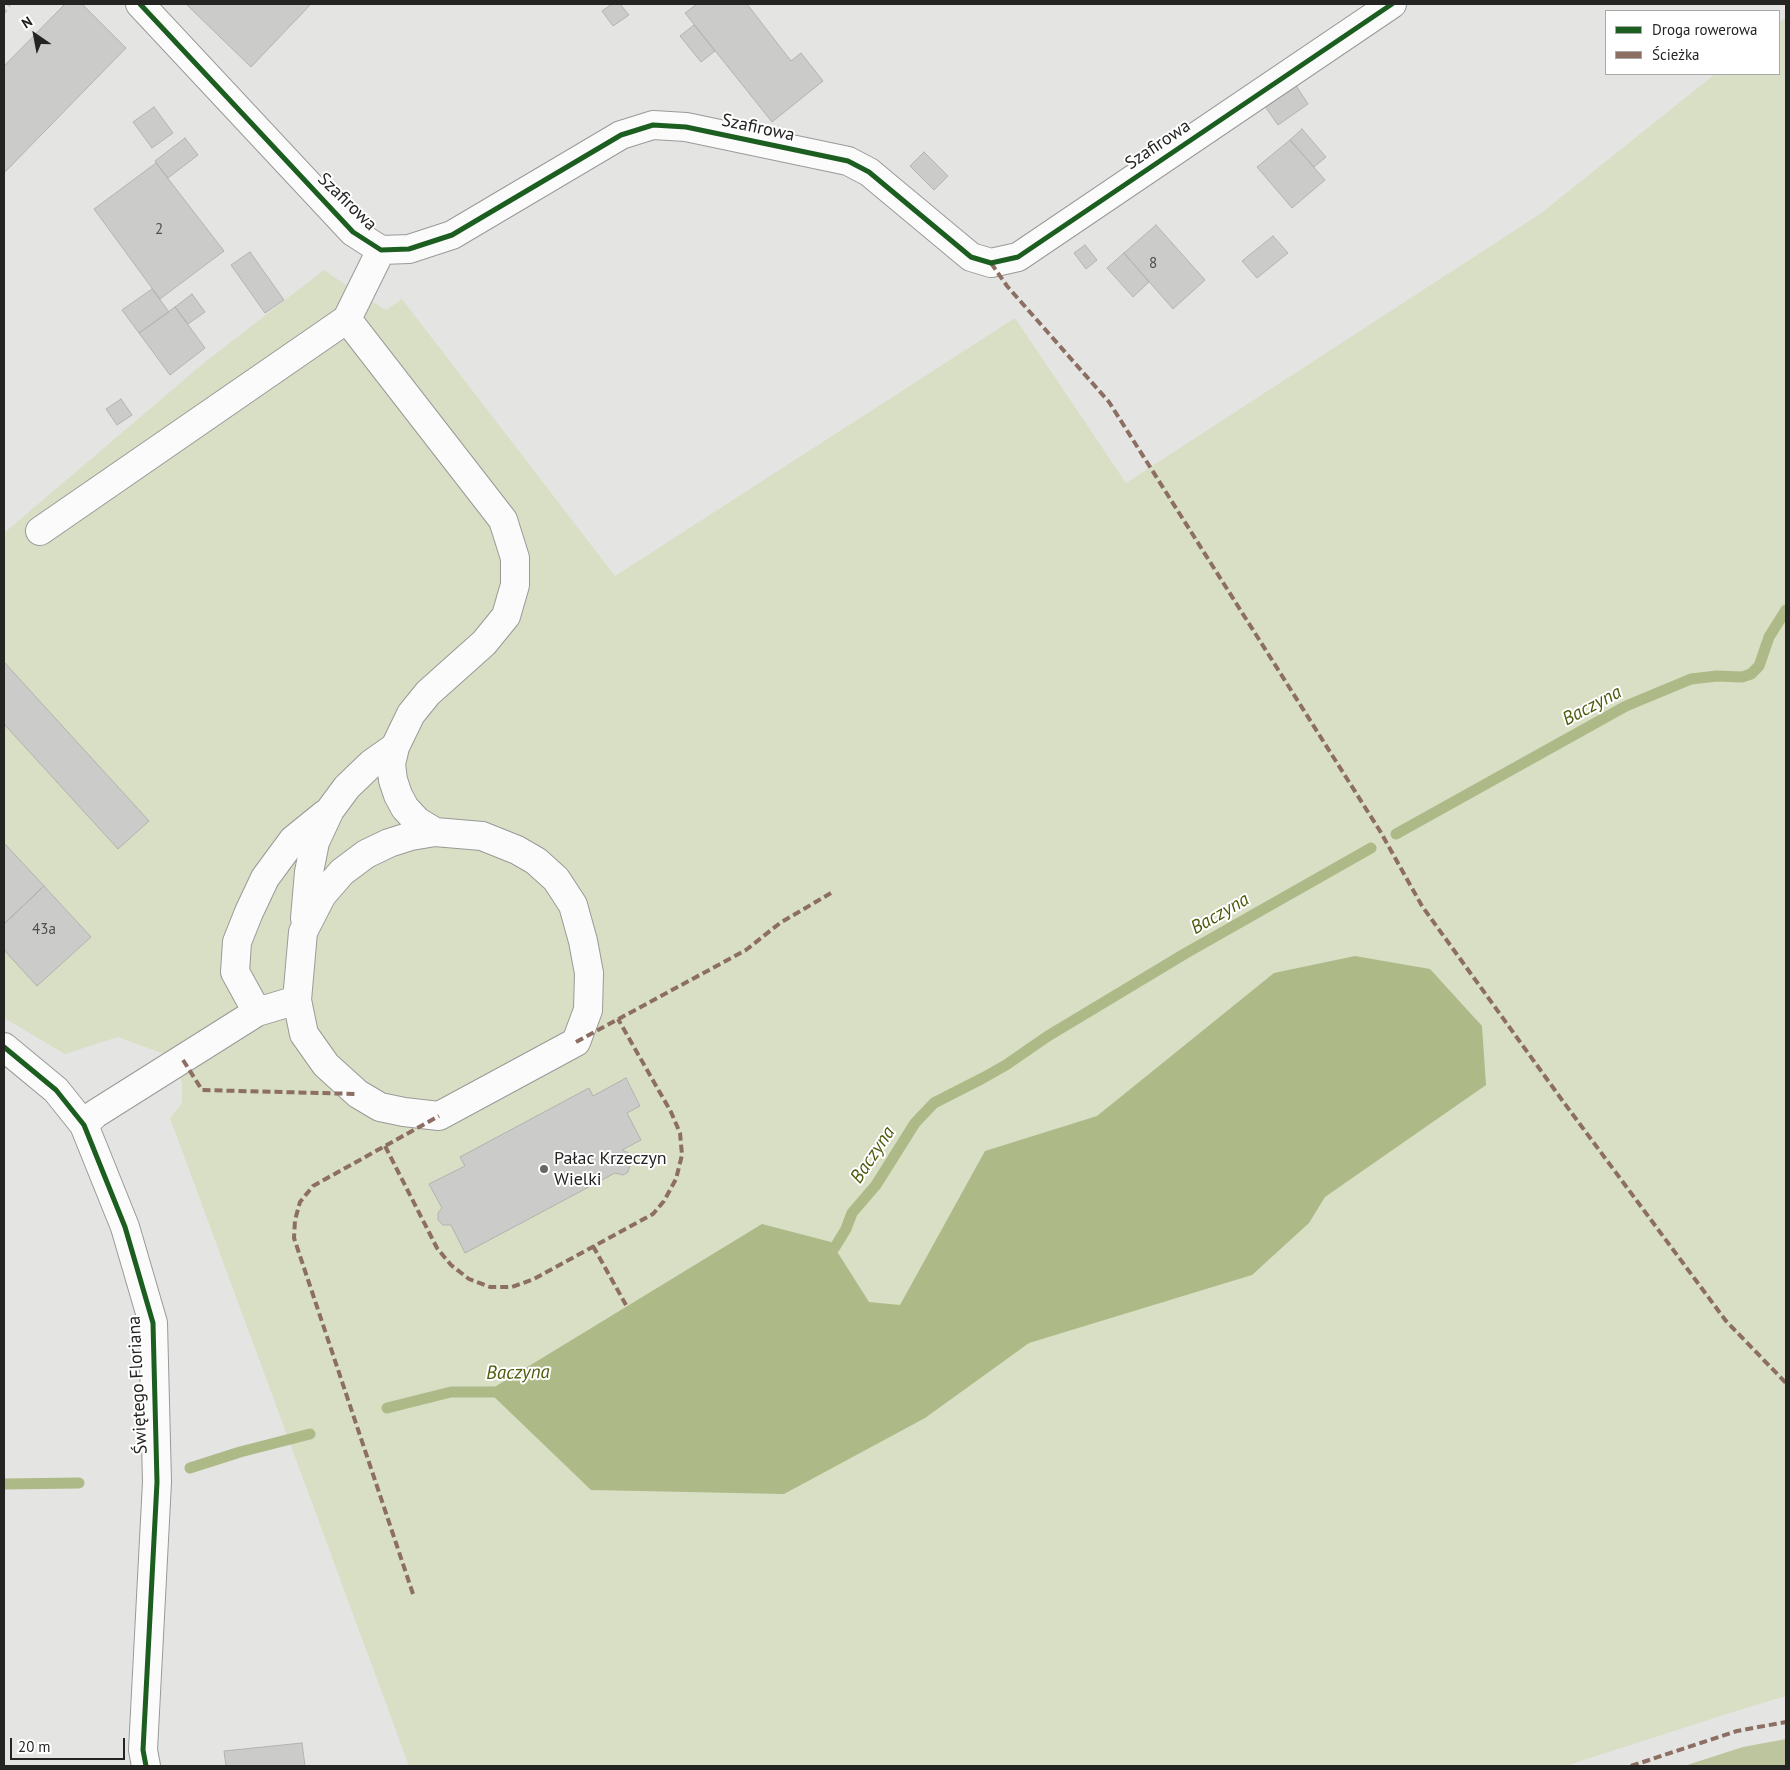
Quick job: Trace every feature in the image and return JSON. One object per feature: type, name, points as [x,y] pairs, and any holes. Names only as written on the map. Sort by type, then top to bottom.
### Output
[{"type":"street","name":"Szafirowa","points":[[140,4],[353,232],[381,250],[410,249],[452,235],[528,188],[621,135],[653,125],[686,127],[848,161],[868,172],[971,257],[991,263],[1018,257],[1392,4]]},
{"type":"street","points":[[40,531],[347,319],[381,250]]},
{"type":"street","points":[[347,319],[503,520],[515,558],[515,585],[506,616],[484,642],[428,693],[411,714],[395,747],[391,764],[393,780],[398,794],[405,808],[417,821],[435,832]]},
{"type":"street","points":[[303,932],[322,895],[342,872],[366,854],[389,843],[411,836],[435,832],[482,836],[508,846],[536,861],[556,879],[573,905],[584,942],[589,973],[588,1010],[576,1042],[439,1116],[380,1107],[358,1094],[326,1065],[304,1034],[297,1000],[303,932],[309,872],[315,842],[330,810],[347,786],[371,764],[395,747]]},
{"type":"street","points":[[257,1012],[236,972],[237,942],[265,878],[293,840],[330,810]]},
{"type":"street","points":[[84,1125],[96,1114],[257,1012],[297,1000]]},
{"type":"street","name":"Świętego Floriana","points":[[4,1047],[56,1090],[84,1125],[125,1227],[152,1323],[157,1482],[141,1761]]},
{"type":"path","points":[[4,13],[10,4]]},
{"type":"shaded area","points":[[1786,17],[1786,1696],[1565,1766],[409,1766],[170,1118],[182,1103],[182,1081],[164,1054],[118,1037],[65,1054],[4,1018],[4,533],[205,362],[324,270],[386,310],[402,299],[615,576],[1015,318],[1126,483],[1540,214],[1714,75],[1780,75],[1780,22]]},
{"type":"shaded area","points":[[1786,1739],[1786,1766],[1684,1766],[1743,1747]]},
{"type":"water","points":[[1355,956],[1430,969],[1482,1026],[1486,1085],[1325,1197],[1309,1223],[1252,1275],[1029,1343],[925,1418],[784,1494],[591,1490],[488,1391],[762,1224],[831,1242],[869,1302],[900,1305],[985,1151],[1097,1116],[1274,973]]},
{"type":"building","points":[[65,4],[82,4],[126,48],[4,173],[4,66]]},
{"type":"building","points":[[186,4],[311,4],[251,67]]},
{"type":"building","points":[[612,4],[620,4],[629,15],[613,26],[602,11]]},
{"type":"building","points":[[697,4],[747,4],[791,61],[801,53],[823,81],[772,122],[685,13]]},
{"type":"building","points":[[694,25],[715,51],[701,62],[680,36]]},
{"type":"building","points":[[1295,84],[1308,104],[1278,125],[1264,105]]},
{"type":"building","points":[[154,107],[173,133],[152,148],[133,122]]},
{"type":"building","points":[[1302,129],[1326,157],[1314,167],[1290,140]]},
{"type":"building","points":[[185,138],[198,155],[168,178],[155,161]]},
{"type":"building","points":[[1290,140],[1325,180],[1292,208],[1257,167]]},
{"type":"building","points":[[924,152],[948,176],[934,190],[910,166]]},
{"type":"building","points":[[156,163],[224,251],[160,299],[94,209]]},
{"type":"building","points":[[1156,225],[1205,280],[1173,309],[1124,253]]},
{"type":"building","points":[[1273,236],[1288,253],[1257,278],[1242,261]]},
{"type":"building","points":[[1085,245],[1097,260],[1086,269],[1074,253]]},
{"type":"building","points":[[250,252],[284,300],[265,313],[231,265]]},
{"type":"building","points":[[1124,253],[1149,282],[1133,297],[1107,268]]},
{"type":"building","points":[[152,289],[169,312],[139,333],[122,310]]},
{"type":"building","points":[[192,294],[205,312],[188,324],[175,307]]},
{"type":"building","points":[[175,307],[205,348],[170,375],[139,333]]},
{"type":"building","points":[[121,399],[132,415],[117,425],[106,409]]},
{"type":"building","points":[[4,662],[149,821],[118,849],[4,724]]},
{"type":"building","points":[[4,843],[44,886],[4,924]]},
{"type":"building","points":[[44,886],[91,937],[37,986],[4,950],[4,924]]},
{"type":"building","name":"Pałac Krzeczyn Wielki","points":[[626,1078],[640,1106],[627,1113],[641,1140],[622,1150],[629,1153],[632,1159],[628,1172],[623,1175],[615,1173],[465,1253],[451,1225],[443,1225],[438,1220],[438,1213],[442,1208],[429,1184],[465,1166],[460,1157],[589,1088],[593,1096]]},
{"type":"building","points":[[302,1743],[305,1766],[226,1766],[224,1751]]},
{"type":"waterway","name":"Baczyna","points":[[1396,834],[1626,706],[1691,679],[1717,676],[1742,677],[1751,674],[1759,666],[1769,637],[1786,610]]},
{"type":"waterway","name":"Baczyna","points":[[822,1255],[835,1247],[846,1229],[852,1213],[876,1185],[915,1123],[934,1103],[1006,1065],[1048,1036],[1186,953],[1371,848]]},
{"type":"waterway","name":"Baczyna","points":[[387,1408],[451,1392],[503,1392]]},
{"type":"waterway","name":"Baczyna","points":[[190,1468],[240,1452],[310,1434]]},
{"type":"waterway","name":"Baczyna","points":[[4,1484],[79,1483]]},
{"type":"marked path","points":[[991,263],[1007,286],[1109,402],[1380,831],[1422,906],[1562,1100],[1726,1321],[1786,1383]]},
{"type":"marked path","points":[[576,1042],[746,950],[780,923],[831,893]]},
{"type":"marked path","points":[[385,1146],[437,1248],[451,1265],[469,1279],[490,1287],[512,1287],[534,1279],[653,1214],[664,1201],[676,1179],[682,1155],[680,1133],[671,1112],[618,1019]]},
{"type":"marked path","points":[[183,1060],[202,1090],[358,1094]]},
{"type":"marked path","points":[[413,1594],[294,1238],[295,1220],[300,1202],[313,1186],[439,1116]]},
{"type":"marked path","points":[[593,1246],[626,1305]]},
{"type":"marked path","points":[[1631,1766],[1737,1731],[1786,1722]]},
{"type":"cycle path","points":[[140,4],[353,232],[381,250],[409,249],[452,235],[621,135],[653,125],[686,127],[848,161],[869,172],[971,257],[991,263],[1018,257],[1392,4]]},
{"type":"cycle path","points":[[4,1047],[56,1090],[84,1125],[125,1227],[153,1323],[157,1482],[143,1750],[146,1766]]},
{"type":"place","name":"Pałac Krzeczyn Wielki","points":[[544,1169]]}]
